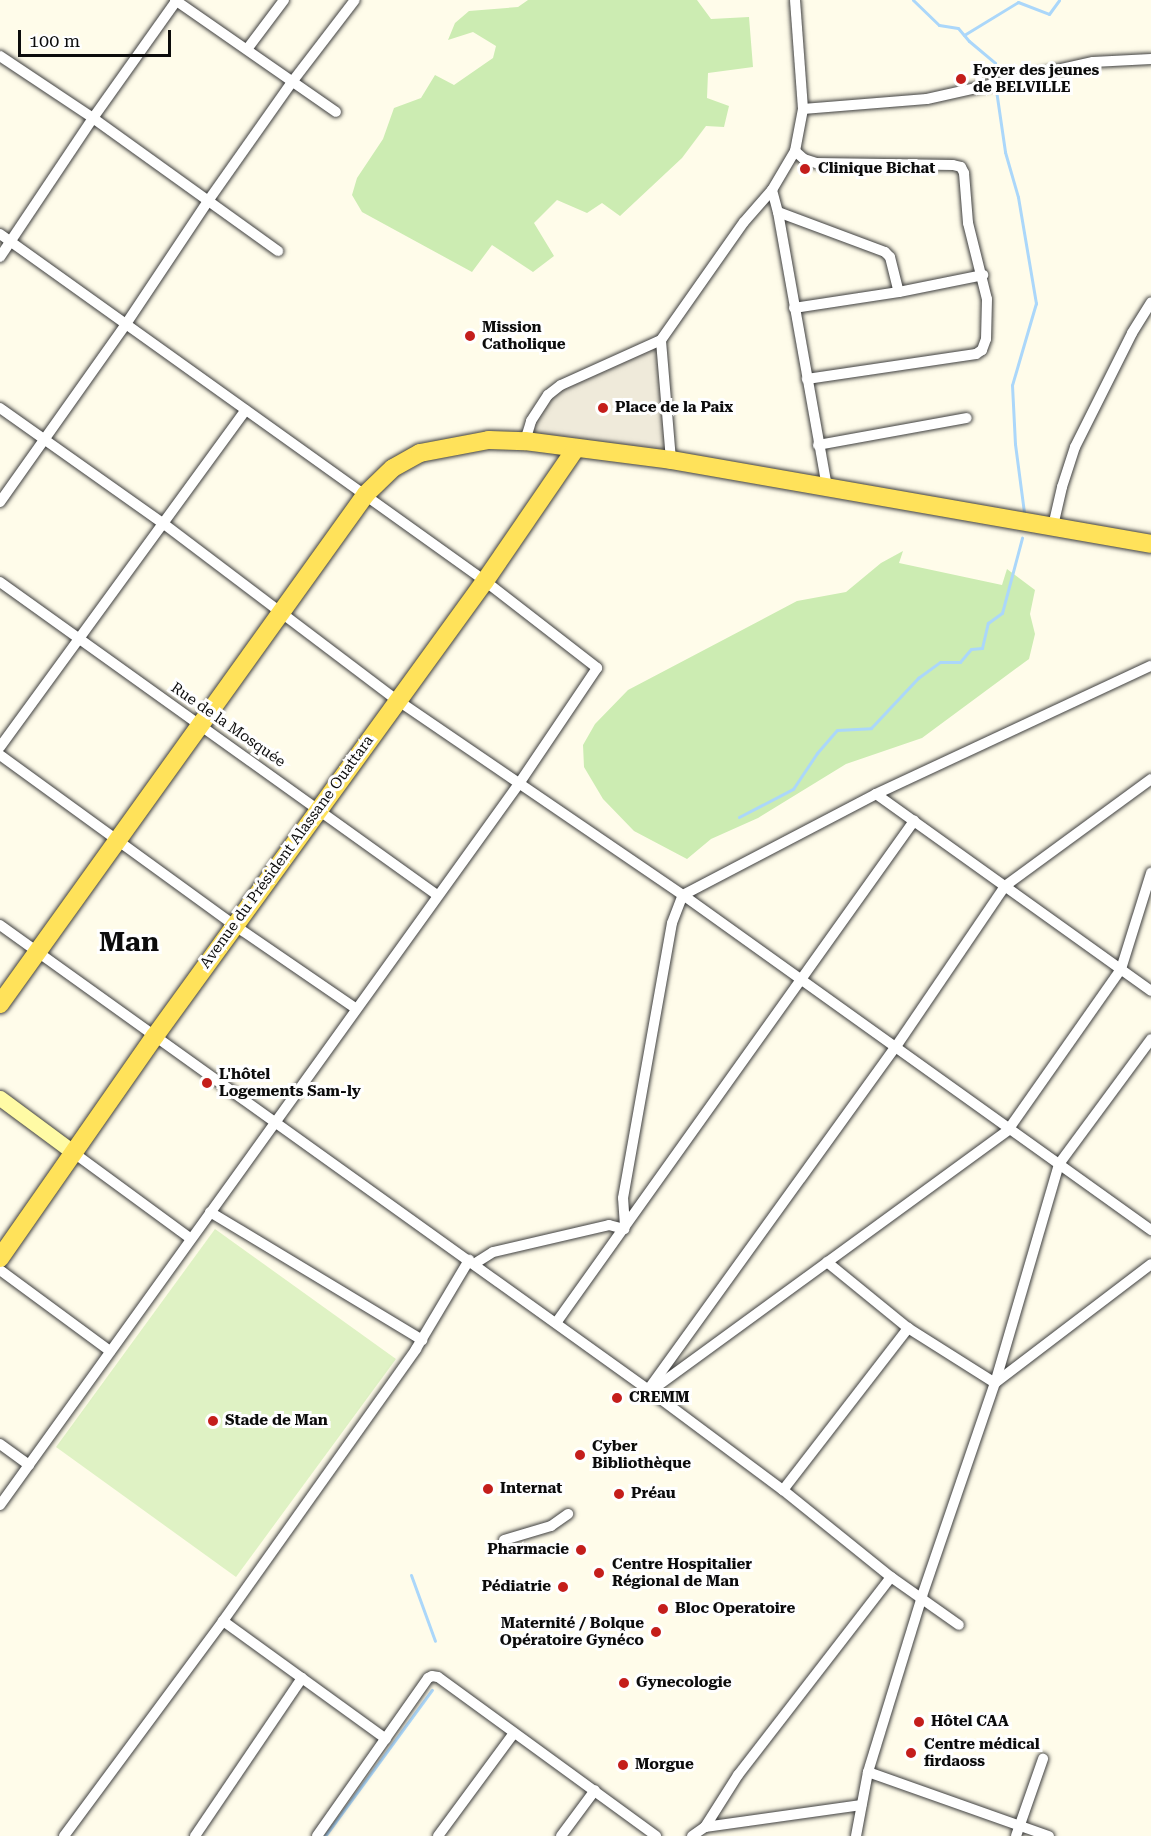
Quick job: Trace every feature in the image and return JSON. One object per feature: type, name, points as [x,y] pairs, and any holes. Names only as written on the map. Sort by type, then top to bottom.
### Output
[{"type":"main road","points":[[0,1004],[366,495],[393,468],[420,453],[489,440],[525,441],[671,460],[1151,544]]},
{"type":"main road","name":"Avenue du Président Alassane Ouattara","points":[[0,1258],[234,925],[485,581],[576,448]]},
{"type":"main road","points":[[0,1098],[74,1153]]},
{"type":"street","points":[[248,48],[284,0]]},
{"type":"street","points":[[0,502],[126,324],[208,201],[292,82],[355,0]]},
{"type":"street","points":[[525,441],[531,421],[548,395],[561,385],[661,340],[744,222],[772,189],[795,151],[803,109],[795,0]]},
{"type":"street","points":[[0,256],[93,118],[180,2],[336,112]]},
{"type":"street","points":[[0,56],[93,118],[278,251]]},
{"type":"street","points":[[803,109],[927,99],[1093,62],[1151,59]]},
{"type":"street","points":[[795,151],[804,159],[816,163],[953,165],[960,167],[964,173],[968,223],[983,275],[987,299],[986,339],[982,350],[976,354],[807,379]]},
{"type":"street","points":[[772,189],[827,486]]},
{"type":"street","points":[[778,212],[885,252],[890,257],[899,292]]},
{"type":"street","points":[[0,234],[485,581],[597,668],[518,785],[355,1008],[0,1505]]},
{"type":"street","points":[[794,308],[899,292],[983,275]]},
{"type":"street","points":[[1053,526],[1075,447],[1132,333],[1151,303]]},
{"type":"street","points":[[661,340],[671,460]]},
{"type":"street","points":[[0,408],[164,524],[280,614],[398,700],[518,785],[683,895],[1008,1130],[1151,1230]]},
{"type":"street","points":[[0,747],[246,410]]},
{"type":"street","points":[[818,445],[967,418]]},
{"type":"street","name":"Rue de la Mosquée","points":[[0,582],[437,895]]},
{"type":"street","points":[[624,1228],[625,1186],[672,923],[683,895],[876,794],[1151,666]]},
{"type":"street","points":[[0,755],[234,925],[355,1008]]},
{"type":"street","points":[[649,1391],[894,1048],[1005,886],[1151,779]]},
{"type":"street","points":[[876,794],[1151,991]]},
{"type":"street","points":[[556,1323],[914,821]]},
{"type":"street","points":[[649,1391],[1008,1130],[1121,969],[1151,873]]},
{"type":"street","points":[[0,925],[556,1323],[783,1490],[891,1576],[959,1624]]},
{"type":"street","points":[[856,1836],[868,1772],[922,1596],[995,1383],[1059,1164],[1151,1038]]},
{"type":"street","points":[[74,1153],[191,1239]]},
{"type":"street","points":[[210,1212],[422,1340]]},
{"type":"street","points":[[64,1836],[223,1621],[422,1340],[471,1262],[493,1252],[609,1225],[624,1228]]},
{"type":"street","points":[[827,1262],[908,1328],[995,1383]]},
{"type":"street","points":[[995,1383],[1151,1264]]},
{"type":"street","points":[[0,1270],[110,1351]]},
{"type":"street","points":[[783,1490],[908,1328]]},
{"type":"street","points":[[0,1444],[29,1465]]},
{"type":"street","points":[[504,1540],[551,1526],[568,1514]]},
{"type":"street","points":[[692,1836],[705,1827],[738,1775],[891,1576]]},
{"type":"street","points":[[223,1621],[386,1739]]},
{"type":"street","points":[[317,1836],[428,1678],[432,1676],[438,1677],[656,1836]]},
{"type":"street","points":[[195,1836],[302,1678]]},
{"type":"street","points":[[438,1836],[514,1733]]},
{"type":"street","points":[[1018,1830],[1043,1759]]},
{"type":"street","points":[[868,1772],[1018,1830],[1049,1836]]},
{"type":"street","points":[[561,1836],[595,1790]]},
{"type":"street","points":[[705,1827],[861,1805]]},
{"type":"green space","points":[[528,0],[697,0],[711,19],[749,17],[753,67],[708,73],[707,98],[729,106],[724,127],[706,126],[682,158],[620,216],[602,203],[587,213],[557,200],[534,223],[554,256],[533,272],[492,245],[472,272],[362,212],[352,195],[357,178],[383,139],[394,108],[421,98],[435,75],[454,85],[493,58],[496,46],[473,32],[448,40],[455,23],[469,11],[518,7]]},
{"type":"green space","points":[[903,551],[899,563],[1002,585],[1007,569],[1035,590],[1030,614],[1035,634],[1029,659],[922,738],[846,764],[758,818],[711,839],[687,859],[634,831],[603,799],[584,767],[583,745],[595,724],[628,690],[797,601],[846,592],[881,563]]},
{"type":"green space","name":"Stade de Man","points":[[215,1229],[396,1359],[236,1577],[56,1447]]},
{"type":"shaded area","name":"Place de la Paix","points":[[661,340],[671,460],[525,441],[548,395]]},
{"type":"waterway","points":[[913,0],[939,25],[958,28],[969,41],[995,63],[995,75]]},
{"type":"waterway","points":[[964,35],[1018,2],[1049,14],[1059,0]]},
{"type":"waterway","points":[[996,90],[1005,152],[1018,197],[1036,303],[1012,385],[1015,444],[1024,512]]},
{"type":"waterway","points":[[739,817],[793,789],[817,753],[837,730],[871,728],[918,678],[940,662],[960,662],[971,649],[982,648],[988,623],[1002,613],[1022,538]]},
{"type":"waterway","points":[[411,1575],[435,1641]]},
{"type":"waterway","points":[[325,1836],[432,1690]]},
{"type":"place","name":"Foyer des jeunes de BELVILLE","points":[[961,79]]},
{"type":"place","name":"Clinique Bichat","points":[[805,169]]},
{"type":"place","name":"Mission Catholique","points":[[470,336]]},
{"type":"place","name":"Place de la Paix","points":[[603,408]]},
{"type":"place","name":"L'hôtel Logements Sam-ly","points":[[207,1083]]},
{"type":"place","name":"CREMM","points":[[617,1398]]},
{"type":"place","name":"Stade de Man","points":[[213,1421]]},
{"type":"place","name":"Cyber Bibliothèque","points":[[580,1455]]},
{"type":"place","name":"Internat","points":[[488,1489]]},
{"type":"place","name":"Préau","points":[[619,1494]]},
{"type":"place","name":"Pharmacie","points":[[581,1550]]},
{"type":"place","name":"Centre Hospitalier Régional de Man","points":[[599,1573]]},
{"type":"place","name":"Pédiatrie","points":[[563,1587]]},
{"type":"place","name":"Bloc Operatoire","points":[[663,1609]]},
{"type":"place","name":"Maternité / Bolque Opératoire Gynéco","points":[[656,1632]]},
{"type":"place","name":"Gynecologie","points":[[624,1683]]},
{"type":"place","name":"Hôtel CAA","points":[[919,1722]]},
{"type":"place","name":"Centre médical firdaoss","points":[[911,1753]]},
{"type":"place","name":"Morgue","points":[[623,1765]]},
{"type":"district","name":"Man","points":[[129,943]]}]
